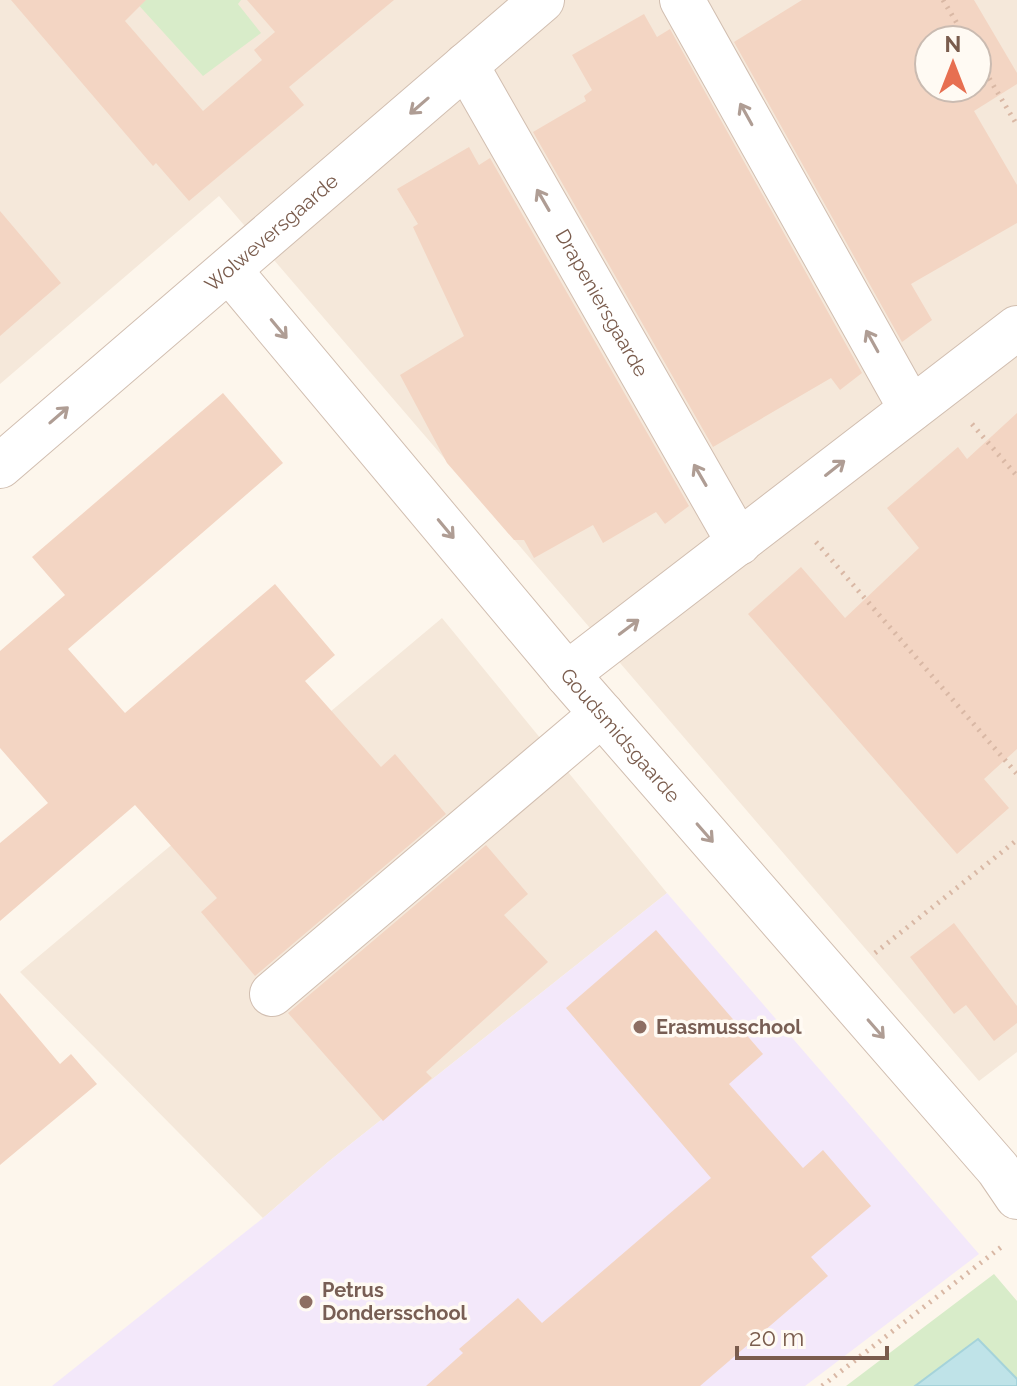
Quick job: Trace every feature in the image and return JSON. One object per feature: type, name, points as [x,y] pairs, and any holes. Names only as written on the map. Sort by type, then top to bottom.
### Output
[{"type":"street","name":"Wolweversgaarde","points":[[0,466],[542,0]]},
{"type":"street","points":[[682,0],[925,398]]},
{"type":"street","name":"Drapeniersgaarde","points":[[466,65],[739,543]]},
{"type":"street","name":"Goudsmidsgaarde","points":[[229,270],[567,674],[836,983],[1011,1174]]},
{"type":"street","points":[[567,674],[1017,328]]},
{"type":"street","points":[[272,994],[602,714]]},
{"type":"path","points":[[943,0],[957,24]]},
{"type":"path","points":[[993,85],[1017,125]]},
{"type":"path","points":[[925,398],[1017,476]]},
{"type":"path","points":[[815,541],[1017,774]]},
{"type":"path","points":[[836,983],[1017,840]]},
{"type":"path","points":[[822,1386],[1005,1244]]},
{"type":"shaded area","points":[[0,0],[1017,0],[1017,1052],[979,1081],[219,196],[0,384]]},
{"type":"shaded area","points":[[442,618],[667,893],[328,1162],[263,1218],[20,972]]},
{"type":"shaded area","name":"Erasmusschool","points":[[667,893],[979,1254],[805,1386],[52,1386],[263,1218],[328,1162]]},
{"type":"green space","points":[[134,0],[241,0],[238,4],[261,33],[203,76]]},
{"type":"green space","points":[[994,1274],[1017,1301],[1017,1379],[978,1339],[915,1386],[846,1386]]},
{"type":"water","points":[[978,1339],[1017,1379],[1017,1386],[915,1386]]},
{"type":"building","points":[[11,0],[146,0],[125,21],[203,111],[262,60],[254,50],[275,32],[247,0],[394,0],[289,87],[304,105],[189,201],[156,163],[153,166]]},
{"type":"building","points":[[802,0],[974,0],[988,24],[913,24],[913,104],[985,104],[974,111],[1017,185],[1017,223],[911,284],[932,320],[902,342],[734,42]]},
{"type":"building","points":[[644,14],[657,37],[670,29],[862,373],[840,390],[831,378],[713,447],[533,132],[586,101],[584,96],[592,90],[572,55]]},
{"type":"building","points":[[993,32],[1017,73],[1017,84],[993,99]]},
{"type":"building","points":[[469,147],[479,165],[490,158],[689,506],[665,524],[656,512],[603,543],[593,525],[534,558],[524,540],[514,540],[447,463],[400,375],[464,336],[413,227],[418,224],[397,189]]},
{"type":"building","points":[[0,211],[61,283],[0,336]]},
{"type":"building","points":[[223,393],[283,463],[68,649],[125,713],[275,584],[335,655],[305,681],[381,767],[395,754],[446,814],[255,976],[201,912],[217,898],[135,805],[0,921],[0,843],[48,803],[0,748],[0,651],[65,595],[32,557]]},
{"type":"building","points":[[1017,413],[1017,749],[984,779],[1009,808],[957,854],[748,614],[801,567],[845,618],[919,548],[887,508],[958,447],[967,459]]},
{"type":"building","points":[[486,845],[528,894],[504,915],[548,962],[426,1072],[432,1078],[383,1121],[288,1013]]},
{"type":"building","points":[[954,923],[1017,1006],[1017,1023],[994,1041],[966,1005],[954,1014],[910,957]]},
{"type":"building","points":[[656,930],[763,1054],[729,1084],[803,1168],[823,1150],[871,1206],[811,1257],[828,1276],[700,1386],[426,1386],[463,1353],[459,1349],[518,1298],[542,1323],[711,1178],[566,1008]]},
{"type":"building","points":[[0,993],[60,1064],[71,1054],[97,1084],[0,1165]]},
{"type":"place","name":"Erasmusschool","points":[[640,1027]]},
{"type":"place","name":"Petrus Dondersschool","points":[[306,1302]]}]
